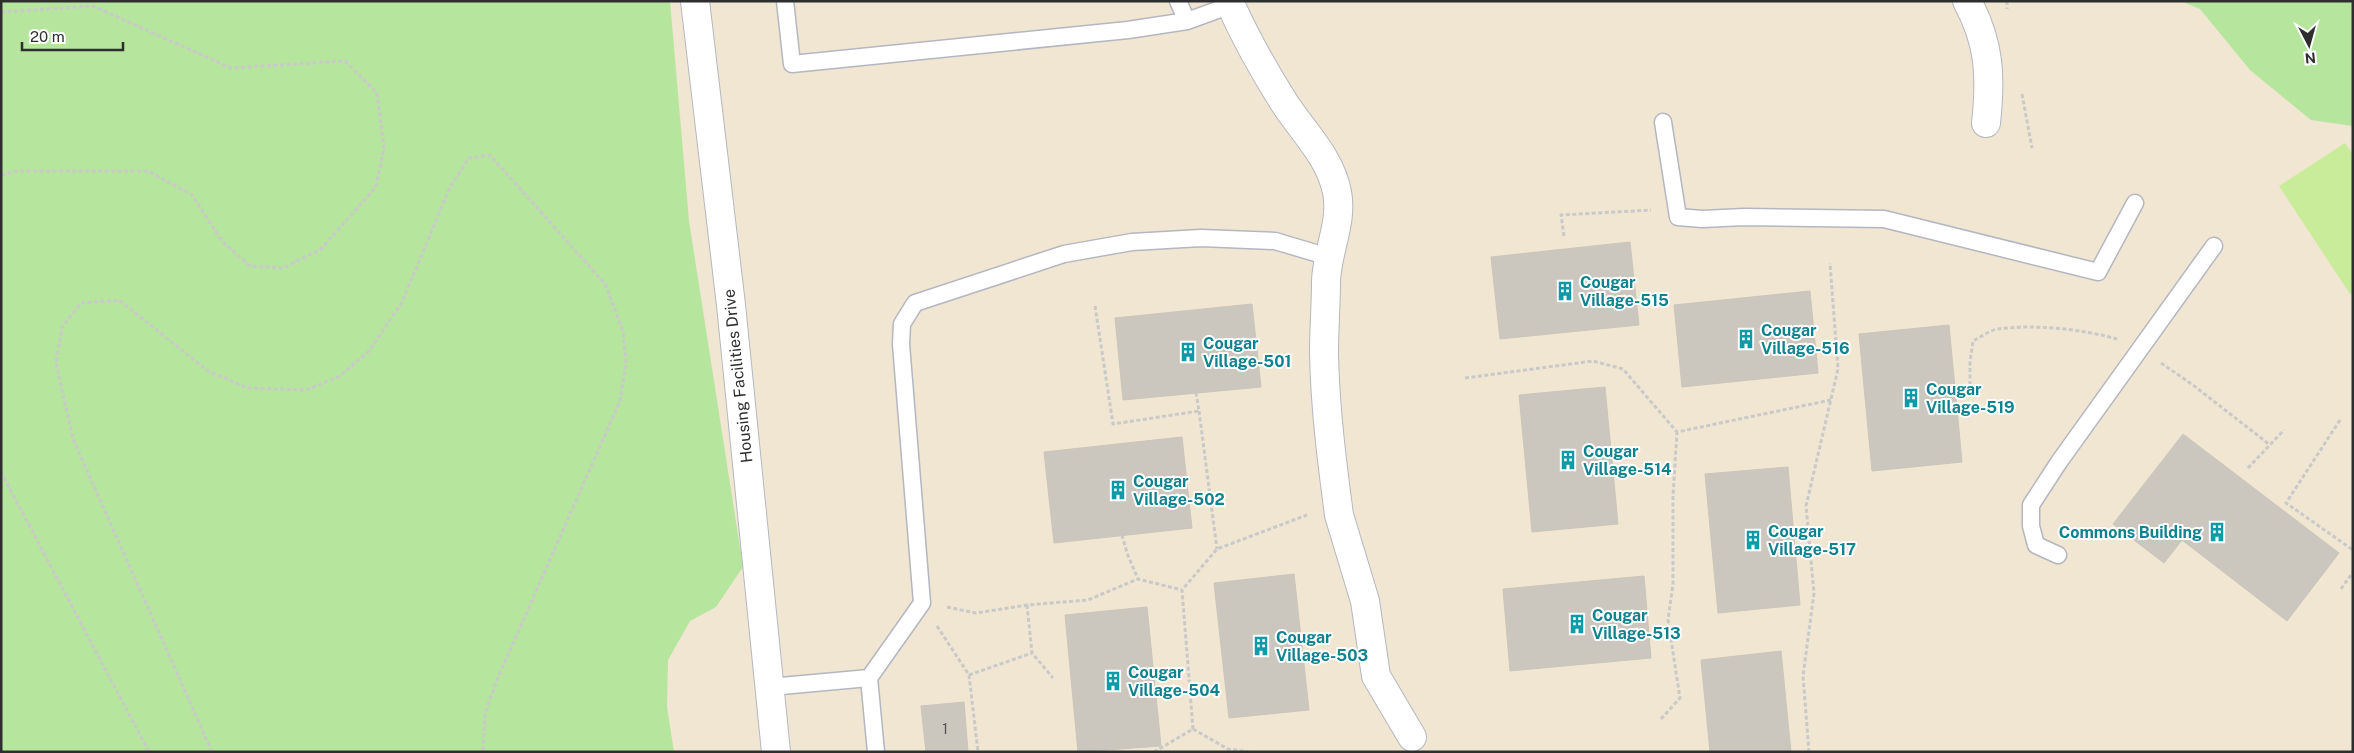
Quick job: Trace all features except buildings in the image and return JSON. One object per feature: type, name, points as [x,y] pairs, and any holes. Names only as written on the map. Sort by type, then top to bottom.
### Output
[{"type":"street","name":"Housing Facilities Drive","points":[[695,1],[731,305],[776,752]]},
{"type":"street","points":[[1967,1],[1977,19],[1988,55],[1990,86],[1986,123]]},
{"type":"street","points":[[1230,3],[1242,31],[1286,105],[1327,162],[1337,192],[1338,220],[1327,267],[1324,354],[1329,440],[1338,503],[1365,600],[1376,676],[1412,737]]},
{"type":"lane","points":[[785,1],[792,64],[1128,30],[1186,21],[1230,3]]},
{"type":"lane","points":[[1178,1],[1186,21]]},
{"type":"lane","points":[[1663,122],[1678,218],[1702,220],[1744,217],[1884,220],[2098,272],[2135,203]]},
{"type":"lane","points":[[876,752],[869,678],[922,603],[901,344],[902,324],[915,303],[1064,254],[1132,242],[1201,238],[1275,241],[1329,258]]},
{"type":"lane","points":[[2058,555],[2036,545],[2031,526],[2031,505],[2059,462],[2214,246]]},
{"type":"lane","points":[[770,687],[869,678]]},
{"type":"path","points":[[1,12],[93,6],[231,68],[345,61],[377,94],[384,148],[376,186],[321,249],[283,268],[250,266],[222,241],[192,195],[148,170],[17,171],[1,175]]},
{"type":"path","points":[[212,752],[73,439],[56,362],[62,327],[81,302],[119,300],[208,371],[248,388],[306,390],[340,376],[369,351],[402,302],[450,187],[469,158],[490,155],[605,284],[624,331],[626,364],[620,401],[495,685],[485,713],[483,752]]},
{"type":"path","points":[[1564,236],[1561,215],[1656,210]]},
{"type":"path","points":[[1809,752],[1803,676],[1814,593],[1806,506],[1838,369],[1830,263]]},
{"type":"path","points":[[1095,306],[1114,424],[1199,411]]},
{"type":"path","points":[[1465,378],[1593,361],[1623,369],[1677,432],[1673,496],[1672,584],[1668,620],[1680,698],[1661,719]]},
{"type":"path","points":[[1196,393],[1217,549]]},
{"type":"path","points":[[1677,432],[1831,400]]},
{"type":"path","points":[[2340,420],[2286,502],[2353,550]]},
{"type":"path","points":[[2248,468],[2284,430]]},
{"type":"path","points":[[1,472],[149,752]]},
{"type":"path","points":[[1193,729],[1182,590],[1217,549],[1338,503]]},
{"type":"path","points":[[1122,535],[1126,553],[1138,579]]},
{"type":"path","points":[[2341,589],[2353,572]]},
{"type":"path","points":[[922,603],[976,613],[1027,605],[1088,600],[1138,579],[1182,590]]},
{"type":"path","points":[[922,603],[969,675],[978,752]]},
{"type":"path","points":[[1027,605],[1032,653],[1053,678]]},
{"type":"path","points":[[969,675],[1032,653]]},
{"type":"path","points":[[1154,752],[1193,729]]},
{"type":"path","points":[[1193,729],[1228,749],[1249,752]]},
{"type":"shaded area","points":[[1,1],[2353,1],[2353,752],[1,752]]},
{"type":"green space","points":[[1,1],[670,1],[689,221],[743,567],[716,607],[690,621],[668,660],[667,707],[674,752],[1,752]]},
{"type":"green space","points":[[2181,1],[2353,1],[2353,126],[2311,120],[2250,70],[2200,9]]},
{"type":"green space","points":[[2345,143],[2353,155],[2353,293],[2350,294],[2279,186]]},
{"type":"place","name":"Cougar Village-515","points":[[1565,291]]},
{"type":"place","name":"Cougar Village-516","points":[[1746,339]]},
{"type":"place","name":"Cougar Village-501","points":[[1188,352]]},
{"type":"place","name":"Cougar Village-519","points":[[1911,398]]},
{"type":"place","name":"Cougar Village-514","points":[[1568,460]]},
{"type":"place","name":"Cougar Village-502","points":[[1118,490]]},
{"type":"place","name":"Commons Building","points":[[2217,532]]},
{"type":"place","name":"Cougar Village-517","points":[[1753,540]]},
{"type":"place","name":"Cougar Village-513","points":[[1577,624]]},
{"type":"place","name":"Cougar Village-503","points":[[1261,646]]},
{"type":"place","name":"Cougar Village-504","points":[[1113,681]]}]
